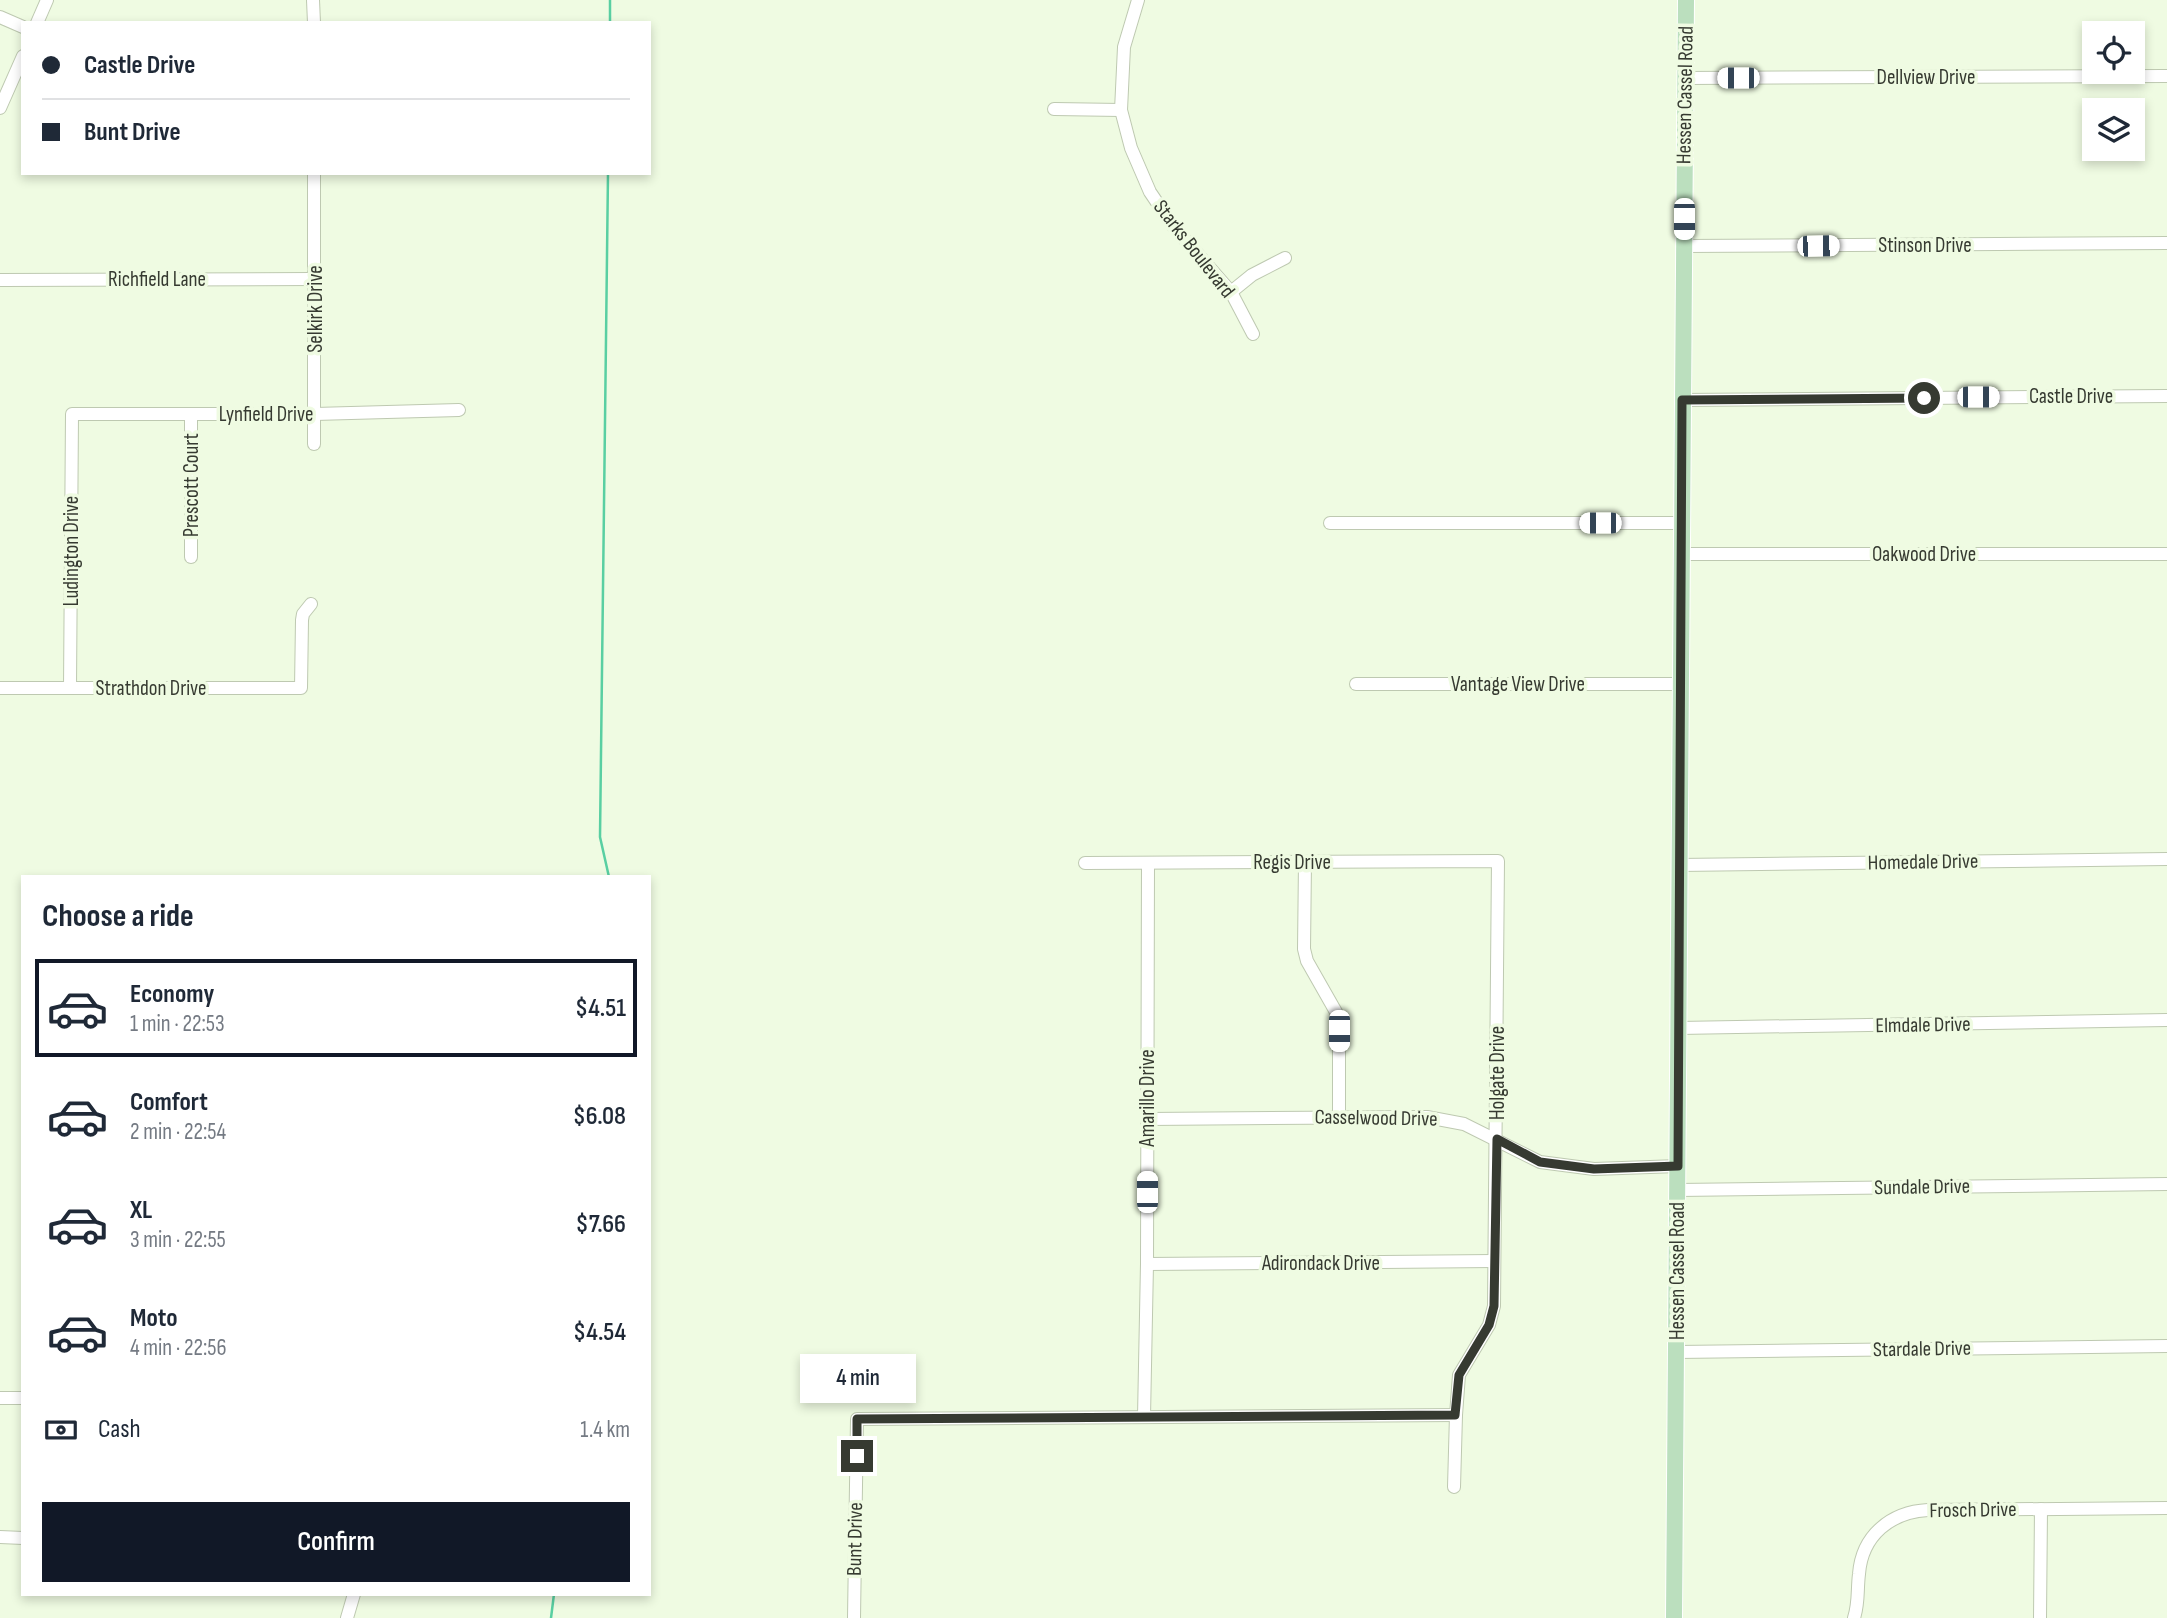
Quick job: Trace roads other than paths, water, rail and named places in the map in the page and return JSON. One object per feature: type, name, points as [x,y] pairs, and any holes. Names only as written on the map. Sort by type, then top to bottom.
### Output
[{"type":"main road","name":"Hessen Cassel Road","points":[[1674,1618],[1686,0]]},
{"type":"street","points":[[38,21],[47,0]]},
{"type":"street","points":[[313,0],[314,21]]},
{"type":"street","name":"Starks Boulevard","points":[[1138,0],[1124,47],[1121,110],[1131,148],[1150,192],[1173,226],[1231,292],[1253,334]]},
{"type":"street","points":[[0,17],[21,26]]},
{"type":"street","points":[[0,108],[21,61]]},
{"type":"street","name":"Dellview Drive","points":[[1685,78],[2167,76]]},
{"type":"street","points":[[1054,109],[1121,110]]},
{"type":"street","name":"Selkirk Drive","points":[[314,175],[314,444]]},
{"type":"street","name":"Stinson Drive","points":[[1684,247],[2167,243]]},
{"type":"street","points":[[1231,292],[1252,275],[1285,258]]},
{"type":"street","name":"Richfield Lane","points":[[0,280],[315,279]]},
{"type":"street","name":"Castle Drive","points":[[1682,400],[2167,396]]},
{"type":"street","name":"Lynfield Drive","points":[[72,414],[315,414],[459,410]]},
{"type":"street","name":"Ludington Drive","points":[[70,688],[72,414]]},
{"type":"street","name":"Prescott Court","points":[[191,414],[191,557]]},
{"type":"street","points":[[1330,523],[1681,523]]},
{"type":"street","name":"Oakwood Drive","points":[[1681,554],[2167,554]]},
{"type":"street","name":"Strathdon Drive","points":[[0,688],[301,688],[302,620],[307,608],[312,604]]},
{"type":"street","name":"Vantage View Drive","points":[[1356,684],[1680,684]]},
{"type":"street","name":"Homedale Drive","points":[[1679,865],[2167,859]]},
{"type":"street","name":"Regis Drive","points":[[1085,863],[1498,861]]},
{"type":"street","name":"Holgate Drive","points":[[1454,1487],[1455,1415],[1459,1375],[1489,1325],[1494,1306],[1498,861]]},
{"type":"street","points":[[1305,862],[1304,949],[1307,961],[1336,1012],[1339,1031],[1339,1117]]},
{"type":"street","name":"Amarillo Drive","points":[[1144,1417],[1147,1264],[1147,863]]},
{"type":"street","name":"Elmdale Drive","points":[[1679,1028],[2167,1020]]},
{"type":"street","name":"Casselwood Drive","points":[[1147,1119],[1412,1116],[1442,1118],[1464,1124],[1540,1162],[1594,1169],[1678,1166]]},
{"type":"street","name":"Sundale Drive","points":[[1678,1190],[2167,1184]]},
{"type":"street","name":"Adirondack Drive","points":[[1147,1264],[1494,1261]]},
{"type":"street","name":"Stardale Drive","points":[[1677,1352],[2167,1346]]},
{"type":"street","points":[[0,1398],[21,1398]]},
{"type":"street","points":[[1144,1417],[1455,1415]]},
{"type":"street","name":"Bunt Drive","points":[[854,1618],[857,1419],[1144,1417]]},
{"type":"street","name":"Frosch Drive","points":[[1854,1618],[1858,1599],[1858,1575],[1862,1557],[1871,1538],[1886,1523],[1906,1513],[2167,1508]]},
{"type":"street","points":[[2040,1618],[2041,1509]]},
{"type":"street","points":[[0,1537],[21,1538]]},
{"type":"street","points":[[347,1618],[353,1596]]},
{"type":"waterway","points":[[610,0],[610,21]]},
{"type":"waterway","points":[[608,175],[600,837],[609,875]]},
{"type":"waterway","points":[[551,1618],[554,1596]]}]
